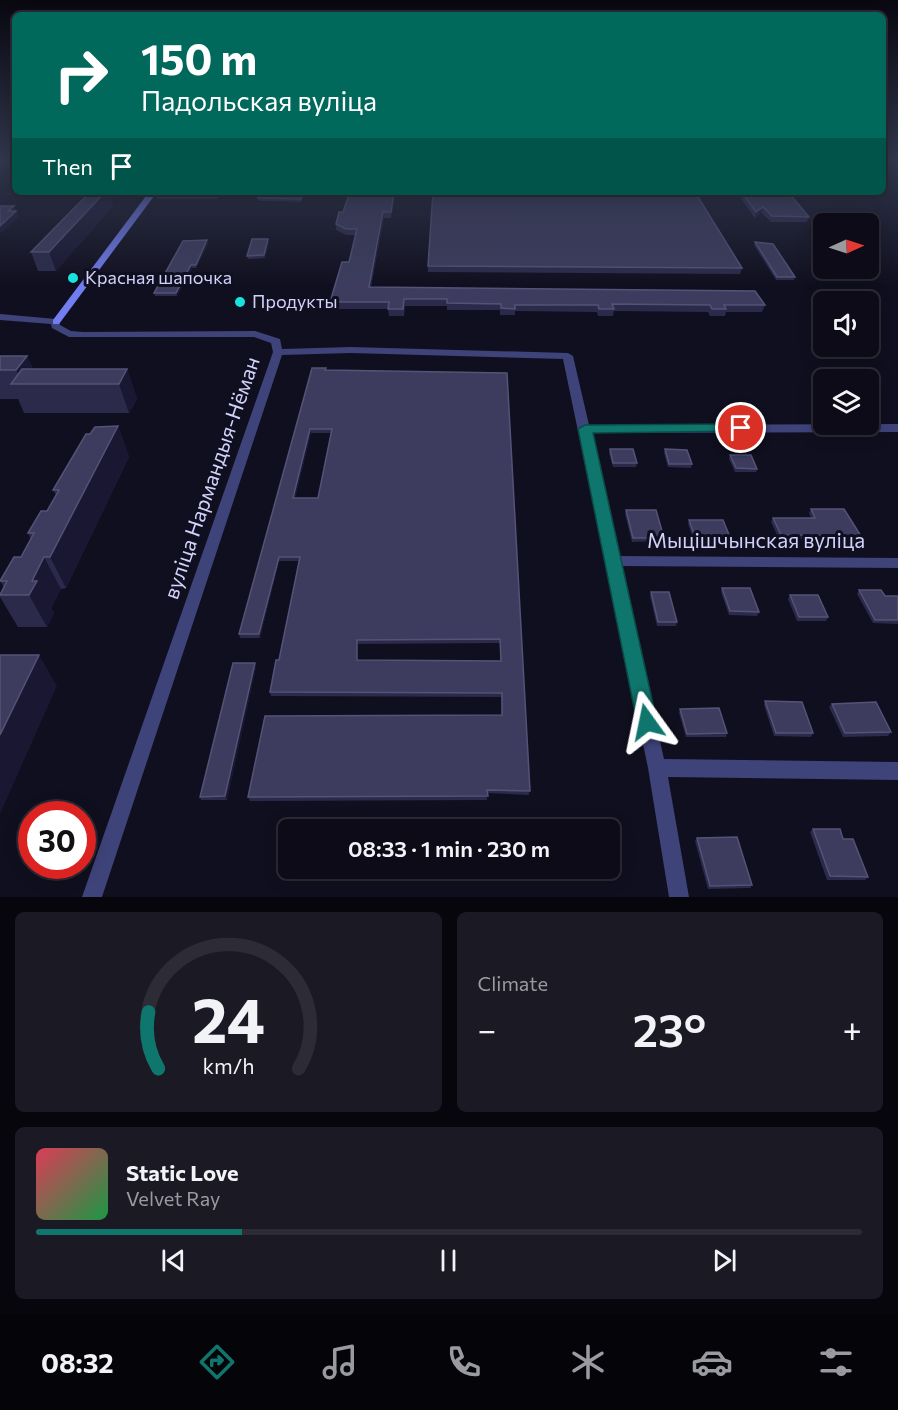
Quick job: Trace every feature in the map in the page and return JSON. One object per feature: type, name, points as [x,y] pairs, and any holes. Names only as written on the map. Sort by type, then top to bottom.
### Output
[{"type":"street","points":[[56,322],[145,203]]},
{"type":"street","name":"вуліца Нармандыя-Нёман","points":[[0,317],[56,322],[55,326],[69,334],[83,335],[255,334],[276,341],[278,352],[92,897]]},
{"type":"street","points":[[278,352],[351,350],[568,356],[657,768],[679,897]]},
{"type":"street","points":[[585,429],[898,428]]},
{"type":"street","name":"Мыцішчынская вуліца","points":[[613,561],[898,563]]},
{"type":"street","points":[[657,768],[898,771]]},
{"type":"building","points":[[79,203],[95,203],[49,252],[31,252]]},
{"type":"building","points":[[346,203],[392,203],[391,212],[383,212],[369,287],[755,291],[765,305],[724,305],[726,309],[712,309],[710,305],[612,304],[614,309],[599,309],[598,305],[515,305],[515,309],[501,308],[501,304],[447,303],[447,299],[404,299],[403,309],[388,309],[389,302],[330,302],[342,262],[349,262],[357,229],[346,229],[336,224],[339,212],[343,212]]},
{"type":"building","points":[[432,203],[702,203],[742,268],[428,266]]},
{"type":"building","points":[[749,203],[797,203],[809,217],[772,216],[763,207],[756,212]]},
{"type":"building","points":[[0,206],[14,206],[8,211],[16,211],[0,226]]},
{"type":"building","points":[[252,239],[268,239],[264,255],[247,256]]},
{"type":"building","points":[[207,240],[196,265],[191,265],[176,293],[154,293],[183,241]]},
{"type":"building","points":[[755,242],[773,244],[795,277],[777,277]]},
{"type":"building","points":[[0,356],[27,356],[16,370],[0,370]]},
{"type":"building","points":[[312,368],[507,373],[530,791],[487,790],[488,796],[248,797],[265,716],[502,715],[502,693],[270,692],[276,660],[279,660],[300,557],[279,557],[259,634],[239,634]],"holes":[[[310,429],[332,429],[318,498],[293,498]],[[500,639],[501,661],[357,660],[357,640]]]},
{"type":"building","points":[[22,369],[127,369],[119,384],[11,384]]},
{"type":"building","points":[[118,426],[50,557],[44,557],[32,581],[37,581],[29,595],[0,595],[7,581],[0,581],[14,557],[21,557],[34,533],[28,533],[41,511],[47,511],[59,490],[53,490],[86,434],[90,434],[95,427]]},
{"type":"building","points":[[610,449],[633,449],[637,463],[613,463]]},
{"type":"building","points":[[665,449],[687,450],[692,464],[669,464]]},
{"type":"building","points":[[730,455],[751,455],[757,469],[736,468]]},
{"type":"building","points":[[811,509],[844,509],[861,536],[781,535],[773,518],[815,518]]},
{"type":"building","points":[[626,510],[656,510],[664,538],[633,538]]},
{"type":"building","points":[[689,520],[723,520],[730,537],[695,537]]},
{"type":"building","points":[[722,588],[750,588],[759,612],[730,611]]},
{"type":"building","points":[[859,590],[881,590],[885,596],[898,596],[898,620],[875,620]]},
{"type":"building","points":[[651,592],[669,592],[677,622],[658,622]]},
{"type":"building","points":[[790,595],[818,595],[828,617],[799,617]]},
{"type":"building","points":[[0,655],[39,655],[0,735]]},
{"type":"building","points":[[233,663],[255,663],[225,796],[200,797]]},
{"type":"building","points":[[765,701],[802,702],[813,733],[776,733]]},
{"type":"building","points":[[876,702],[891,732],[845,733],[832,704]]},
{"type":"building","points":[[719,708],[727,733],[687,734],[680,709]]},
{"type":"building","points":[[813,829],[840,829],[843,839],[853,839],[868,877],[830,876]]},
{"type":"building","points":[[737,837],[752,885],[710,886],[697,838]]},
{"type":"place","name":"Красная шапочка","points":[[73,278]]},
{"type":"place","name":"Продукты","points":[[240,302]]},
{"type":"route","points":[[647,722],[585,429],[741,428]]}]
